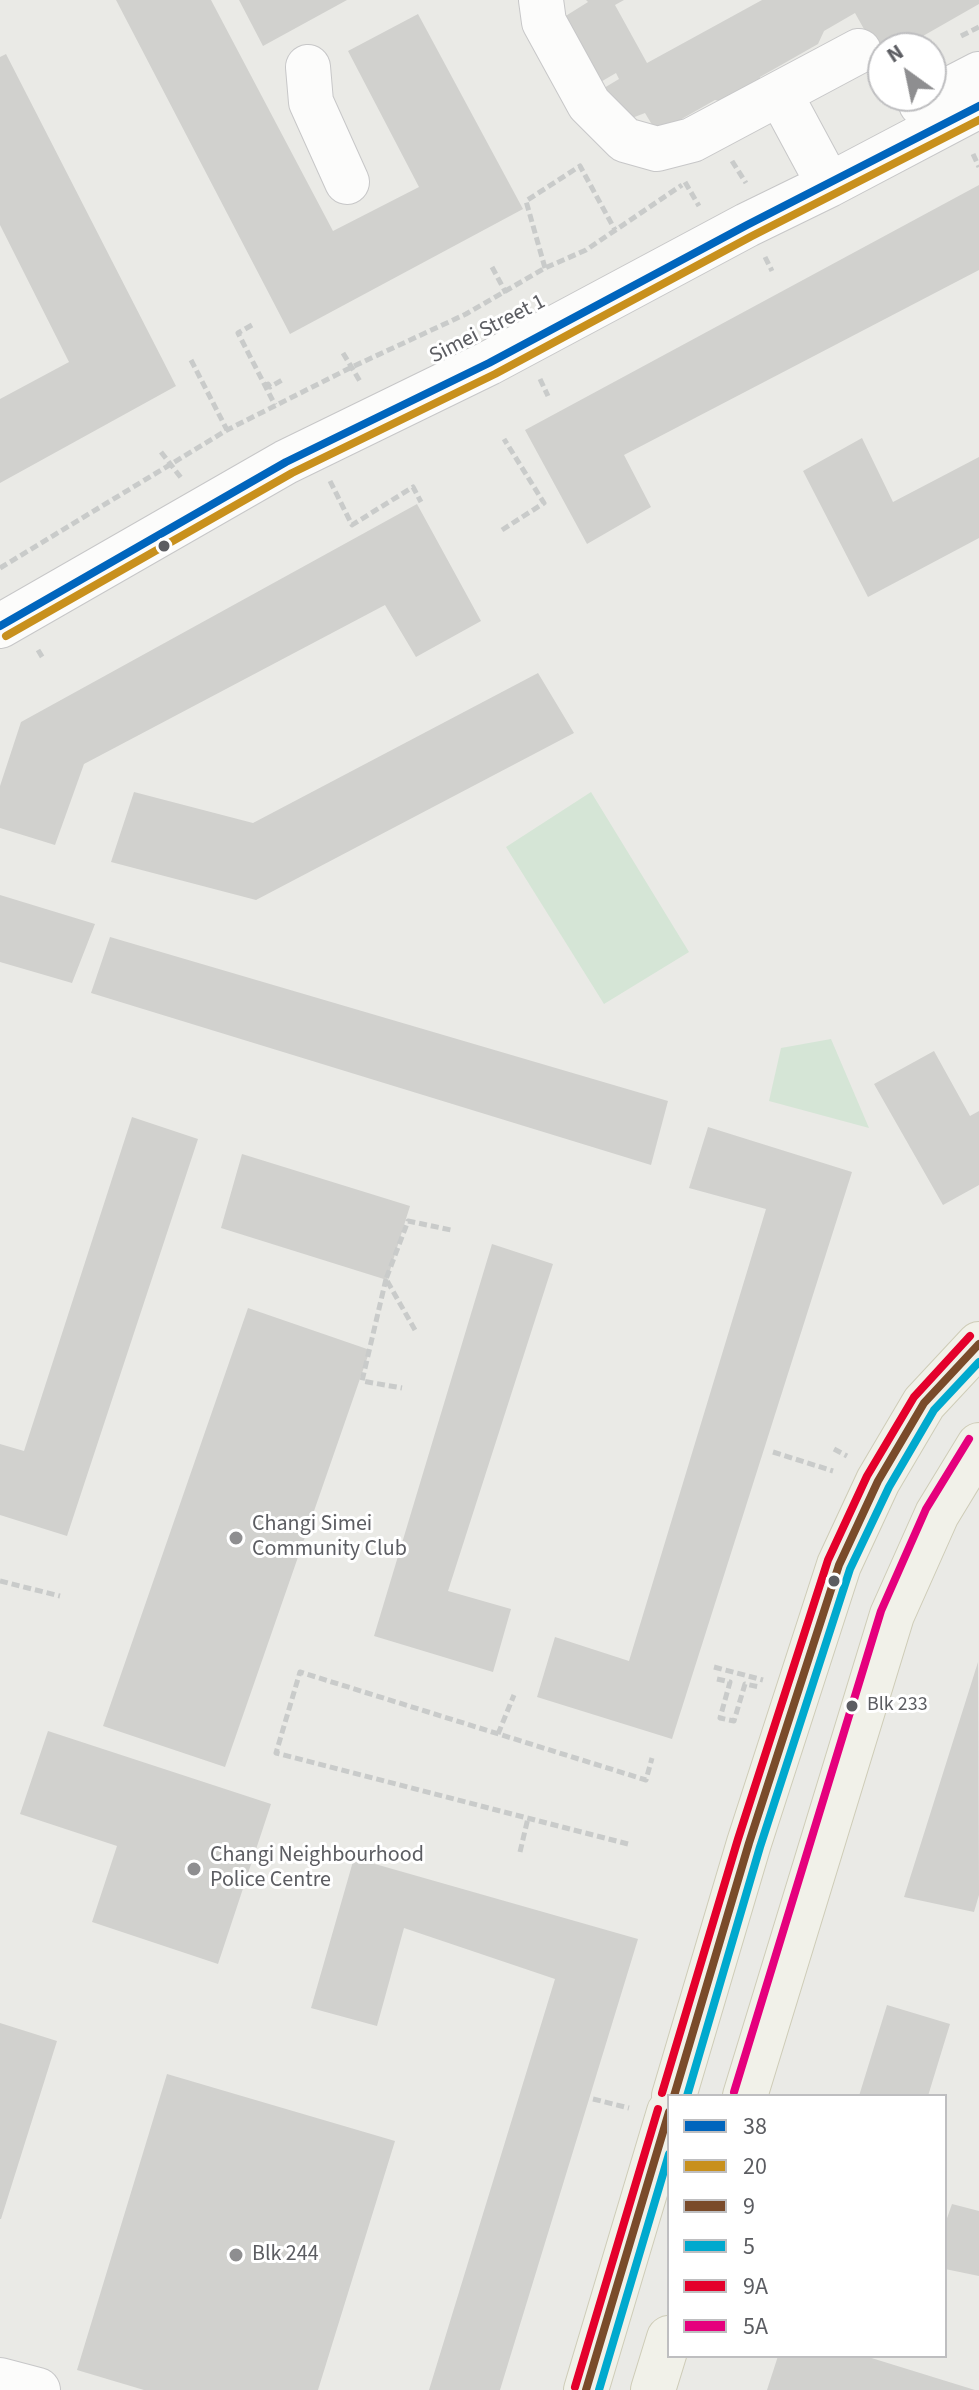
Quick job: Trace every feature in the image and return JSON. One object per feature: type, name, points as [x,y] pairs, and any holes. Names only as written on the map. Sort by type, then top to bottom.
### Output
[{"type":"main road","points":[[586,2390],[659,2106],[839,1565],[878,1481],[924,1403],[979,1344]]},
{"type":"main road","points":[[746,2094],[892,1615],[937,1514],[979,1445]]},
{"type":"main road","points":[[653,2390],[667,2344]]},
{"type":"street","points":[[541,0],[544,22],[589,104],[625,140],[657,149],[692,140],[859,51]]},
{"type":"street","points":[[308,67],[311,102],[347,182]]},
{"type":"street","name":"Simei Street 1","points":[[0,626],[286,462],[489,363],[747,225],[823,172],[979,74]]},
{"type":"street","points":[[780,94],[823,172]]},
{"type":"street","name":"Simei Street 1","points":[[0,592],[174,468],[273,436],[358,378],[412,369],[753,192],[823,172],[979,106]]},
{"type":"street","points":[[0,2380],[38,2390]]},
{"type":"path","points":[[970,149],[979,167]]},
{"type":"path","points":[[729,157],[753,192]]},
{"type":"path","points":[[545,268],[526,201],[580,166],[615,230]]},
{"type":"path","points":[[0,568],[174,468],[227,430],[275,405],[358,378],[545,268],[586,250],[685,182],[706,217]]},
{"type":"path","points":[[492,267],[506,293]]},
{"type":"path","points":[[252,325],[238,333],[275,405]]},
{"type":"path","points":[[343,353],[358,378]]},
{"type":"path","points":[[191,360],[227,430]]},
{"type":"path","points":[[265,386],[268,384],[270,387],[284,379]]},
{"type":"path","points":[[502,530],[544,503],[504,439]]},
{"type":"path","points":[[328,479],[352,525],[413,487],[421,502]]},
{"type":"path","points":[[402,1388],[362,1381],[386,1279],[408,1221],[451,1230]]},
{"type":"path","points":[[386,1279],[415,1330]]},
{"type":"path","points":[[773,1452],[833,1471]]},
{"type":"path","points":[[0,1581],[60,1596]]},
{"type":"path","points":[[714,1667],[764,1680]]},
{"type":"path","points":[[628,1844],[276,1753],[300,1672],[646,1780],[652,1758]]},
{"type":"path","points":[[717,1679],[730,1682],[720,1718],[734,1721],[745,1684],[761,1687]]},
{"type":"path","points":[[498,1734],[514,1695]]},
{"type":"path","points":[[520,1852],[528,1818]]},
{"type":"path","points":[[593,2099],[659,2106]]},
{"type":"green space","points":[[591,792],[689,952],[604,1004],[506,847]]},
{"type":"green space","points":[[831,1039],[869,1128],[769,1101],[781,1048]]},
{"type":"building","points":[[116,0],[211,0],[333,231],[419,187],[348,51],[418,14],[523,209],[290,334]]},
{"type":"building","points":[[239,0],[347,0],[263,46]]},
{"type":"building","points":[[586,0],[624,0],[615,5],[647,63],[762,0],[979,0],[979,4],[930,32],[867,32],[867,34],[855,13],[824,31],[818,44],[760,77],[757,92],[735,104],[715,100],[657,133],[645,113],[632,118],[599,91],[619,79],[616,73],[592,87],[556,22],[588,2]]},
{"type":"building","points":[[6,54],[176,386],[0,483],[0,399],[69,362],[0,225],[0,57]]},
{"type":"building","points":[[979,185],[979,270],[624,455],[651,507],[587,544],[525,430]]},
{"type":"building","points":[[862,438],[893,502],[979,457],[979,538],[868,597],[803,471]]},
{"type":"building","points":[[417,504],[481,621],[416,657],[385,605],[84,764],[55,845],[0,828],[0,786],[21,722]]},
{"type":"building","points":[[538,673],[574,733],[256,900],[111,862],[134,792],[253,823]]},
{"type":"building","points":[[0,895],[95,924],[72,983],[0,962]]},
{"type":"building","points":[[110,937],[668,1101],[651,1165],[91,993]]},
{"type":"building","points":[[934,1051],[970,1116],[979,1111],[979,1185],[943,1205],[874,1084]]},
{"type":"building","points":[[132,1117],[198,1139],[67,1536],[0,1515],[0,1444],[24,1451]]},
{"type":"building","points":[[708,1127],[852,1172],[672,1739],[537,1697],[555,1637],[629,1661],[766,1209],[689,1188]]},
{"type":"building","points":[[242,1154],[410,1206],[387,1280],[221,1228]]},
{"type":"building","points":[[492,1244],[553,1264],[448,1591],[511,1609],[493,1672],[374,1636]]},
{"type":"building","name":"Changi Simei Community Club","points":[[248,1308],[370,1350],[225,1767],[103,1726]]},
{"type":"building","name":"Blk 233","points":[[978,1662],[979,1895],[974,1912],[904,1897]]},
{"type":"building","points":[[48,1731],[271,1804],[218,1964],[92,1922],[117,1846],[20,1814]]},
{"type":"building","points":[[354,1858],[638,1939],[500,2390],[429,2390],[555,1979],[404,1928],[377,2026],[311,2008]]},
{"type":"building","points":[[887,2005],[950,2024],[929,2094],[860,2094]]},
{"type":"building","points":[[0,2023],[57,2041],[1,2219],[0,2219]]},
{"type":"building","name":"Blk 244","points":[[167,2074],[395,2141],[318,2390],[144,2390],[77,2370]]},
{"type":"building","points":[[952,2204],[979,2211],[979,2276],[947,2269],[947,2218]]},
{"type":"building","points":[[777,2358],[871,2358],[975,2390],[767,2390]]},
{"type":"transit line","name":"38","points":[[0,626],[286,462],[489,363],[979,106]]},
{"type":"transit line","name":"20","points":[[6,636],[292,473],[495,374],[752,236],[979,120]]},
{"type":"transit line","name":"9A","points":[[662,2093],[738,1839],[828,1560],[867,1476],[914,1397],[970,1336]]},
{"type":"transit line","name":"9","points":[[675,2094],[749,1843],[839,1565],[878,1481],[924,1403],[979,1344]]},
{"type":"transit line","name":"5","points":[[688,2094],[760,1847],[850,1569],[889,1487],[934,1410],[979,1362]]},
{"type":"transit line","name":"5A","points":[[734,2092],[881,1611],[926,1509],[969,1439]]},
{"type":"transit line","name":"9A","points":[[575,2387],[658,2109]]},
{"type":"transit line","name":"9","points":[[586,2390],[667,2119]]},
{"type":"transit line","name":"5","points":[[599,2390],[667,2161]]},
{"type":"place","name":"Changi Simei Community Club","points":[[236,1538]]},
{"type":"place","name":"Blk 233","points":[[852,1706]]},
{"type":"place","name":"Changi Neighbourhood Police Centre","points":[[194,1869]]},
{"type":"place","name":"Blk 244","points":[[236,2255]]}]
